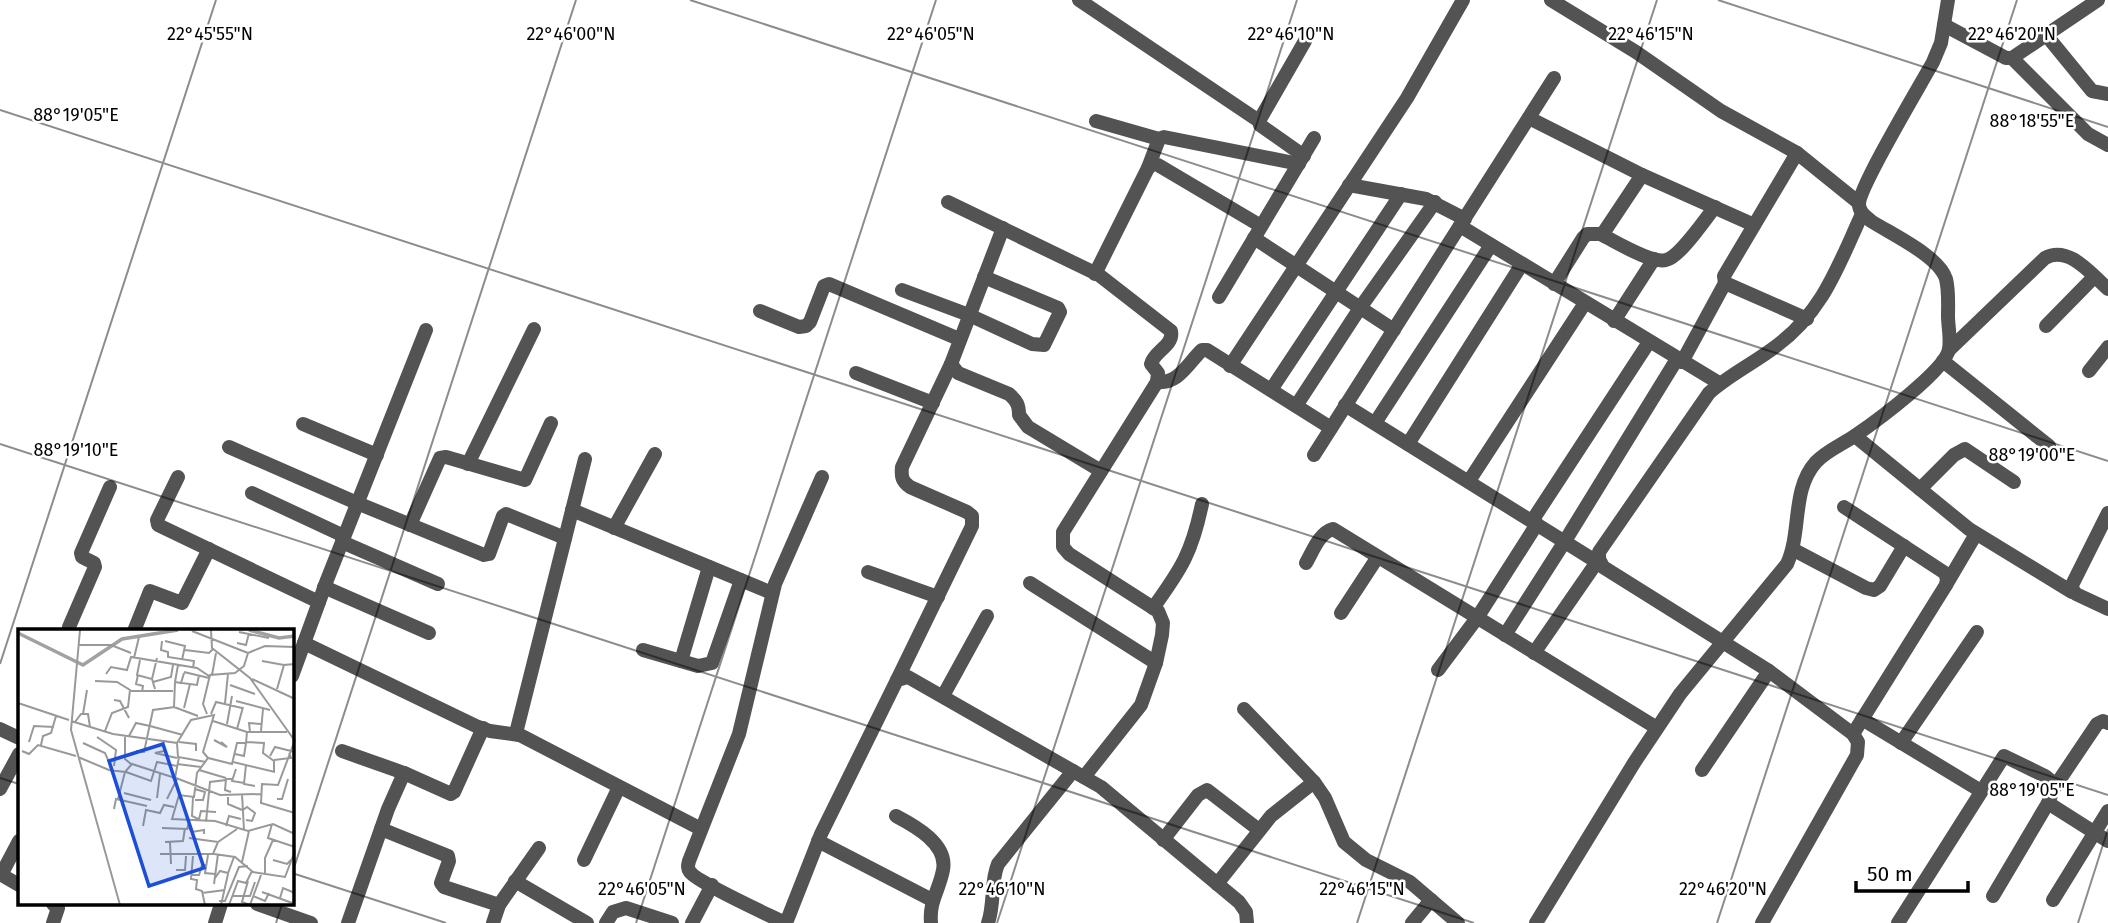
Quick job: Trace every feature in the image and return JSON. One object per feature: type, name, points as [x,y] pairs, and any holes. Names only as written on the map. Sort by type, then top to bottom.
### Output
[{"type":"street","points":[[1079,0],[1259,121],[1260,125],[1301,160]]},
{"type":"street","points":[[1552,0],[1636,52],[1721,111],[1797,153],[1861,209],[1931,258],[1946,278],[1946,355]]},
{"type":"street","points":[[1534,653],[1598,561],[1599,552],[1699,405],[1719,383],[1777,346],[1807,319],[1826,291],[1861,209],[1868,181],[1941,43],[1948,0]]},
{"type":"street","points":[[1944,25],[2006,58],[2012,58],[2098,0]]},
{"type":"street","points":[[1230,366],[1422,74],[1457,2]]},
{"type":"street","points":[[2047,36],[2092,90],[2108,94]]},
{"type":"street","points":[[1259,121],[1305,41]]},
{"type":"street","points":[[2012,58],[2088,134],[2108,145]]},
{"type":"street","points":[[1314,455],[1555,78]]},
{"type":"street","points":[[1529,118],[1642,175],[1754,225]]},
{"type":"street","points":[[1096,121],[1159,139],[1164,137],[1301,160]]},
{"type":"street","points":[[1219,297],[1314,138]]},
{"type":"street","points":[[1095,274],[1148,168],[1159,139]]},
{"type":"street","points":[[1505,635],[1679,360],[1725,283],[1724,276],[1728,267],[1797,153]]},
{"type":"street","points":[[1148,168],[1153,164],[1158,165],[1258,232],[1295,265],[1394,330]]},
{"type":"street","points":[[1600,234],[1642,175]]},
{"type":"street","points":[[1349,185],[1435,202],[1491,245],[1719,383]]},
{"type":"street","points":[[1271,390],[1401,194]]},
{"type":"street","points":[[948,202],[1095,274],[1171,331],[1171,341],[1152,360],[1158,373],[1157,382],[1063,532],[1063,547],[1069,554],[1158,611],[1163,623],[1156,663],[1140,705],[998,863],[994,874],[993,901],[988,923]]},
{"type":"street","points":[[1296,406],[1360,308],[1435,202]]},
{"type":"street","points":[[1554,284],[1587,234],[1600,234],[1664,261],[1671,258],[1715,207]]},
{"type":"street","points":[[822,477],[772,593],[743,723],[688,869],[712,886],[785,923],[818,841],[972,526],[972,516],[958,507],[903,482],[902,467],[951,364],[1003,229]]},
{"type":"street","points":[[1375,424],[1491,245]]},
{"type":"street","points":[[1536,923],[1657,727],[1723,640],[1787,564],[1794,550],[1805,477],[1817,460],[1855,436],[1930,376],[1946,355],[2045,258],[2052,254],[2070,256],[2108,289]]},
{"type":"street","points":[[1614,321],[1654,259]]},
{"type":"street","points":[[1408,444],[1522,264]]},
{"type":"street","points":[[902,290],[1040,346],[1044,345],[1060,312],[1058,308],[984,277]]},
{"type":"street","points":[[2046,326],[2094,277]]},
{"type":"street","points":[[1725,283],[1807,319]]},
{"type":"street","points":[[760,311],[799,327],[806,326],[824,286],[829,284],[959,339]]},
{"type":"street","points":[[1468,481],[1585,303]]},
{"type":"street","points":[[468,464],[534,329]]},
{"type":"street","points":[[294,670],[426,330]]},
{"type":"street","points":[[1438,670],[1477,618],[1649,342]]},
{"type":"street","points":[[2089,371],[2108,347]]},
{"type":"street","points":[[1157,382],[1167,383],[1174,379],[1202,350],[1208,350],[1331,428]]},
{"type":"street","points":[[1946,355],[2049,446]]},
{"type":"street","points":[[951,364],[958,373],[1009,394],[1016,400],[1019,415],[1028,427],[1101,471]]},
{"type":"street","points":[[856,373],[933,402]]},
{"type":"street","points":[[1345,405],[1723,640],[1853,734],[1858,742],[1857,755],[1762,923]]},
{"type":"street","points":[[410,525],[440,458],[446,457],[525,480],[551,423]]},
{"type":"street","points":[[303,424],[377,455]]},
{"type":"street","points":[[1855,436],[1976,534],[2072,592],[2108,609]]},
{"type":"street","points":[[229,447],[487,555],[506,514],[565,538]]},
{"type":"street","points":[[1920,489],[1954,455],[1965,449],[2014,482]]},
{"type":"street","points":[[614,528],[655,454]]},
{"type":"street","points":[[519,735],[516,730],[585,459]]},
{"type":"street","points":[[178,477],[157,524],[209,549],[322,595],[429,634]]},
{"type":"street","points":[[70,629],[95,567],[94,563],[82,557],[81,553],[110,487]]},
{"type":"street","points":[[252,493],[438,584]]},
{"type":"street","points":[[1153,608],[1185,563],[1196,536],[1202,504]]},
{"type":"street","points":[[1844,507],[1945,573],[1945,585]]},
{"type":"street","points":[[572,510],[772,593]]},
{"type":"street","points":[[2072,592],[2073,581],[2108,513]]},
{"type":"street","points":[[1306,562],[1320,538],[1326,531],[1333,529],[1657,727]]},
{"type":"street","points":[[1853,734],[1976,534]]},
{"type":"street","points":[[1794,550],[1874,590],[1880,586],[1904,546]]},
{"type":"street","points":[[135,629],[150,591],[182,603],[209,549]]},
{"type":"street","points":[[1341,612],[1377,558]]},
{"type":"street","points":[[681,661],[709,567]]},
{"type":"street","points":[[868,572],[938,597]]},
{"type":"street","points":[[643,650],[698,666],[712,663],[741,580]]},
{"type":"street","points":[[1030,583],[1156,663]]},
{"type":"street","points":[[943,696],[987,616]]},
{"type":"street","points":[[1901,743],[1977,632]]},
{"type":"street","points":[[304,643],[483,728],[519,735],[701,829]]},
{"type":"street","points":[[1702,770],[1769,671]]},
{"type":"street","points":[[897,680],[908,677],[1101,787],[1239,902],[1246,912],[1247,923]]},
{"type":"street","points":[[1244,709],[1314,782],[1325,798],[1338,832],[1349,847],[1366,860],[1401,876],[1458,923]]},
{"type":"street","points":[[1862,719],[1981,791]]},
{"type":"street","points":[[1993,896],[2048,803],[2054,788],[2097,724],[2103,721],[2108,723]]},
{"type":"street","points":[[342,751],[404,773],[447,793],[454,792],[483,728]]},
{"type":"street","points":[[0,729],[18,738]]},
{"type":"street","points":[[0,789],[18,756]]},
{"type":"street","points":[[1898,923],[2004,756],[2045,776],[2054,788]]},
{"type":"street","points":[[348,923],[404,773]]},
{"type":"street","points":[[1217,884],[1259,830],[1280,808],[1314,782]]},
{"type":"street","points":[[584,860],[619,787]]},
{"type":"street","points":[[1163,840],[1198,795],[1207,790],[1259,830]]},
{"type":"street","points":[[2048,803],[2108,841]]},
{"type":"street","points":[[2053,900],[2108,811]]},
{"type":"street","points":[[896,816],[922,831],[937,846],[943,859],[943,869],[932,900],[931,923]]},
{"type":"street","points":[[381,829],[448,856],[450,858],[441,883],[444,887],[499,905]]},
{"type":"street","points":[[818,841],[932,900]]},
{"type":"street","points":[[18,843],[1,874],[18,884]]},
{"type":"street","points":[[493,923],[499,905],[539,848]]},
{"type":"street","points":[[515,881],[587,923]]},
{"type":"street","points":[[692,923],[712,886]]},
{"type":"street","points":[[1412,923],[1431,900]]},
{"type":"street","points":[[53,923],[58,908],[56,906]]},
{"type":"street","points":[[215,923],[219,906]]},
{"type":"street","points":[[263,906],[311,923]]},
{"type":"street","points":[[606,923],[613,912],[626,908],[672,923]]}]
